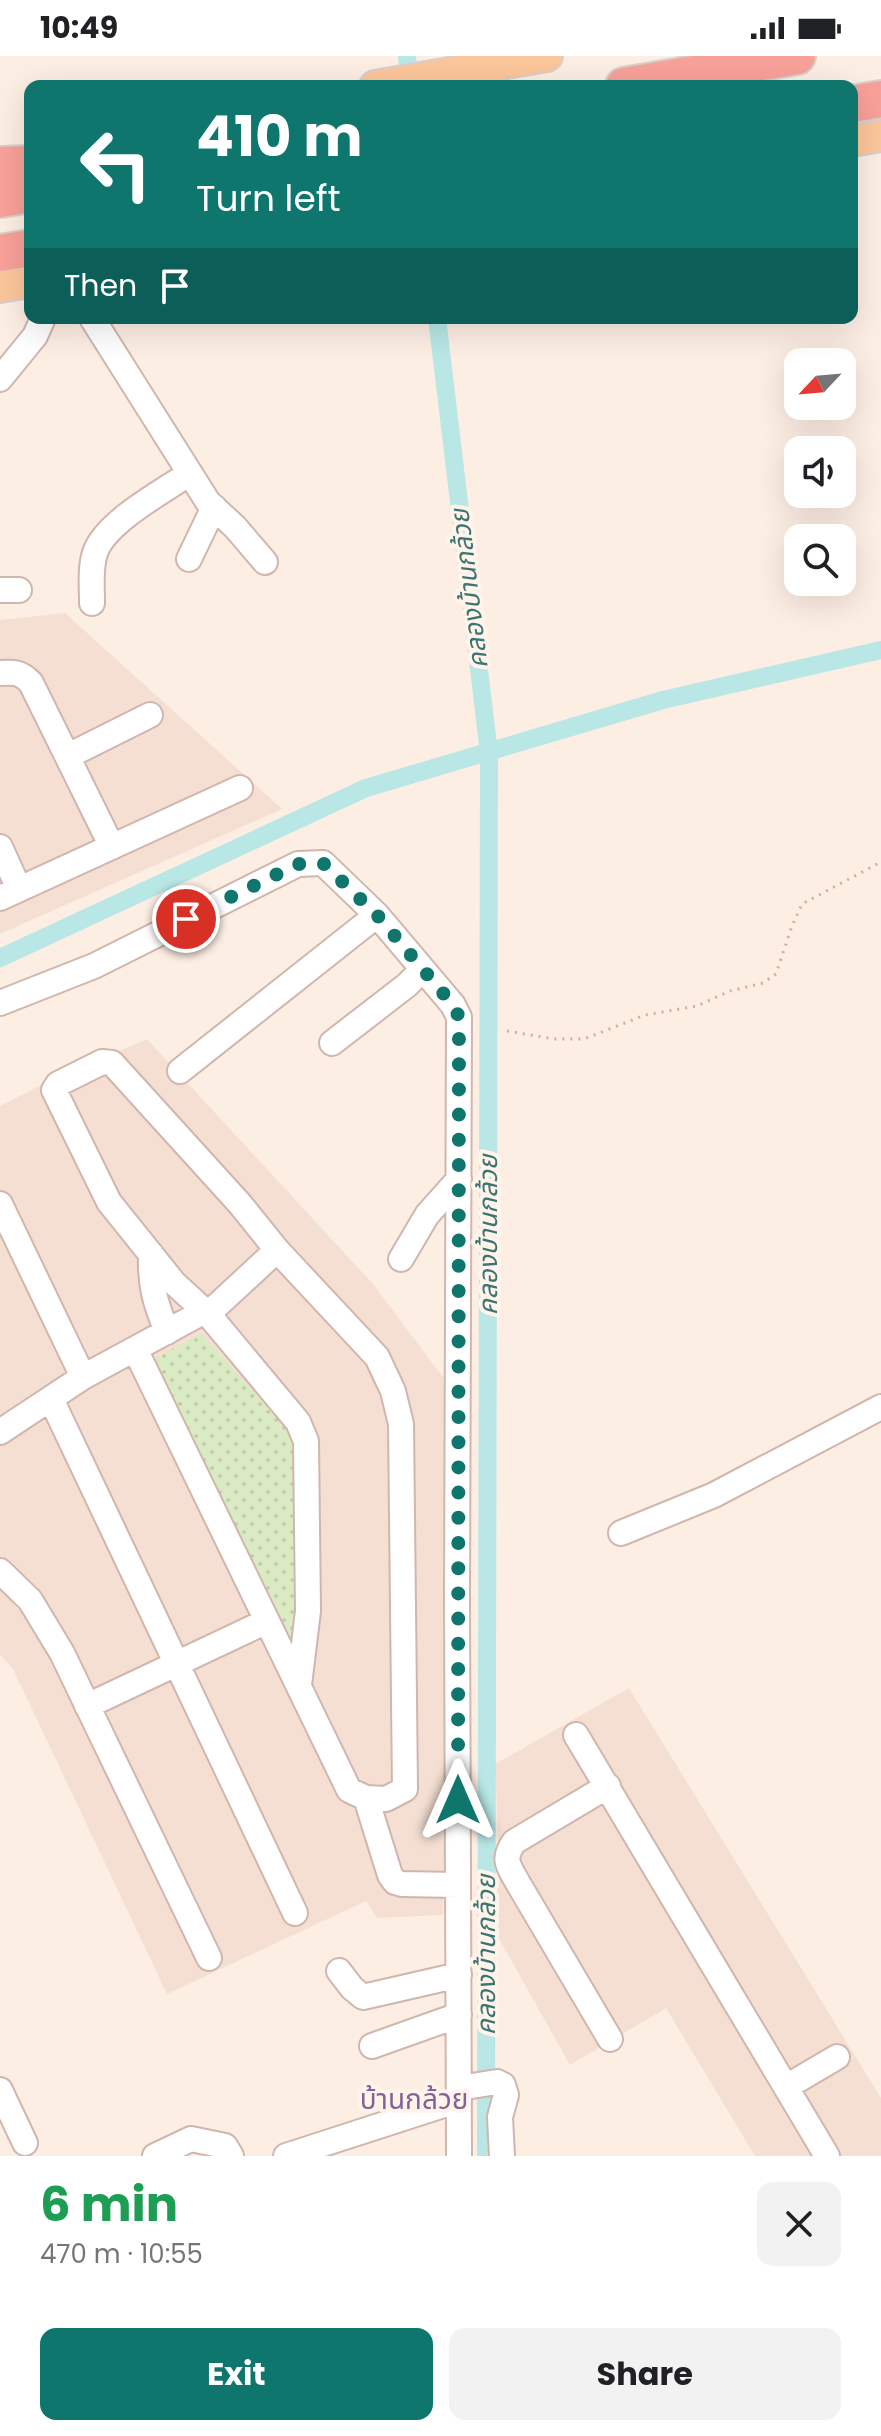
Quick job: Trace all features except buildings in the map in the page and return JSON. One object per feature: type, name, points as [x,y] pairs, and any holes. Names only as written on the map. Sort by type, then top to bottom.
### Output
[{"type":"highway","points":[[659,80],[797,56]]},
{"type":"highway","points":[[858,103],[881,99]]},
{"type":"highway","points":[[0,165],[24,164]]},
{"type":"highway","points":[[0,199],[24,195]]},
{"type":"highway","points":[[0,253],[24,249]]},
{"type":"highway","points":[[0,264],[24,267]]},
{"type":"main road","points":[[408,80],[547,56]]},
{"type":"main road","points":[[858,140],[881,136]]},
{"type":"main road","points":[[0,153],[24,148]]},
{"type":"main road","points":[[0,287],[24,283]]},
{"type":"street","points":[[0,379],[35,336],[40,324]]},
{"type":"street","points":[[96,324],[214,507],[265,562]]},
{"type":"street","points":[[92,603],[92,568],[98,545],[119,522],[190,473]]},
{"type":"street","points":[[189,559],[214,507]]},
{"type":"street","points":[[0,673],[15,672],[31,683],[112,847]]},
{"type":"street","points":[[68,756],[150,715]]},
{"type":"street","points":[[0,847],[10,893],[240,788]]},
{"type":"street","points":[[0,1003],[94,966],[298,864],[323,863],[377,915],[453,1005],[459,1017],[457,1885],[459,2015],[472,2089],[459,2156]]},
{"type":"street","points":[[180,1071],[377,915]]},
{"type":"street","points":[[332,1043],[422,970]]},
{"type":"street","points":[[135,1349],[349,1790],[366,1798],[386,1799],[405,1789],[401,1424],[393,1391],[377,1357],[277,1250],[112,1063],[102,1062],[58,1084],[54,1094],[109,1202],[174,1283],[206,1313],[298,1422],[306,1441],[308,1611],[299,1685]]},
{"type":"street","points":[[401,1259],[427,1215],[459,1179]]},
{"type":"street","points":[[0,1204],[83,1377]]},
{"type":"street","points":[[1,1430],[83,1377],[206,1313],[277,1250]]},
{"type":"street","points":[[151,1254],[150,1284],[154,1305],[167,1332]]},
{"type":"street","points":[[51,1399],[295,1913]]},
{"type":"street","points":[[621,1533],[714,1495],[881,1407]]},
{"type":"street","points":[[0,1571],[30,1600],[62,1653],[209,1958]]},
{"type":"street","points":[[87,1706],[267,1621]]},
{"type":"street","points":[[576,1735],[827,2156]]},
{"type":"street","points":[[608,1786],[514,1842],[507,1853],[507,1864],[610,2039]]},
{"type":"street","points":[[366,1798],[390,1875],[395,1882],[457,1885]]},
{"type":"street","points":[[339,1971],[363,1997],[459,1975]]},
{"type":"street","points":[[372,2046],[459,2015]]},
{"type":"street","points":[[786,2087],[837,2057]]},
{"type":"street","points":[[286,2156],[472,2089],[503,2085],[506,2095],[500,2117],[502,2156]]},
{"type":"street","points":[[0,2090],[25,2143]]},
{"type":"street","points":[[155,2156],[191,2139],[225,2146],[231,2156]]},
{"type":"path","points":[[507,1031],[554,1039],[584,1039],[645,1015],[697,1006],[730,991],[763,983],[776,974],[802,904],[881,862]]},
{"type":"shaded area","points":[[65,613],[282,809],[0,934],[0,620]]},
{"type":"shaded area","points":[[147,1039],[373,1284],[445,1380],[448,1788],[443,1915],[377,1918],[366,1901],[167,1994],[13,1669],[0,1655],[0,1106]]},
{"type":"shaded area","points":[[629,1688],[881,2098],[881,2156],[755,2156],[666,2008],[570,2065],[496,1933],[498,1830],[495,1764]]},
{"type":"green space","points":[[201,1333],[289,1431],[296,1452],[294,1641],[290,1645],[154,1359]]},
{"type":"waterway","name":"คลองบ้านกล้วย","points":[[407,56],[409,80]]},
{"type":"waterway","name":"คลองบ้านกล้วย","points":[[438,324],[489,753],[486,2156]]},
{"type":"waterway","points":[[0,958],[366,788],[663,700],[881,650]]},
{"type":"district","name":"บ้านกล้วย","points":[[414,2099]]},
{"type":"route","points":[[186,919],[298,864],[323,863],[395,935],[453,1005],[459,1017],[458,1800]]}]
